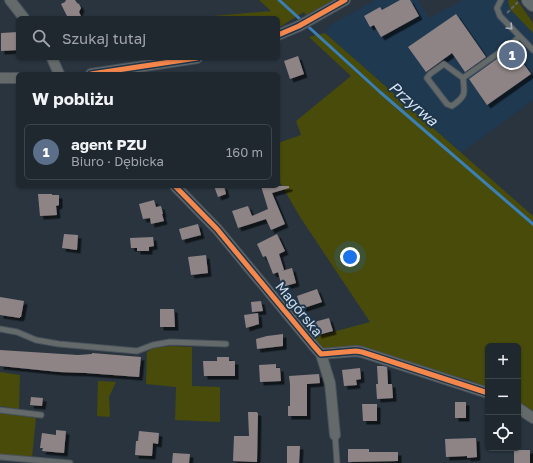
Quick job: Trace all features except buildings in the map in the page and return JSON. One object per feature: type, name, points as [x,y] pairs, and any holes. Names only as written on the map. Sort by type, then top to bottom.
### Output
[{"type":"street","points":[[10,0],[22,16]]},
{"type":"street","points":[[280,34],[299,26],[344,0]]},
{"type":"street","points":[[524,0],[533,4]]},
{"type":"street","points":[[53,60],[58,72]]},
{"type":"street","points":[[104,72],[183,60]]},
{"type":"street","points":[[0,78],[16,78]]},
{"type":"street","name":"Magórska","points":[[178,188],[217,229],[321,354],[330,383],[335,435]]},
{"type":"street","name":"Magórska","points":[[321,354],[356,351],[362,352],[485,392]]},
{"type":"street","points":[[521,410],[533,418]]},
{"type":"lane","points":[[501,0],[497,8],[501,18],[533,50]]},
{"type":"lane","points":[[463,78],[510,45],[519,36]]},
{"type":"lane","points":[[444,64],[463,78],[464,93],[461,99],[452,106],[447,104],[427,78],[444,64]]},
{"type":"lane","points":[[0,329],[17,332],[36,340],[60,344],[137,351],[153,345],[170,342],[226,344]]},
{"type":"lane","points":[[0,410],[41,414]]},
{"type":"lane","points":[[335,435],[337,463]]},
{"type":"lane","points":[[0,457],[70,463]]},
{"type":"path","points":[[501,18],[524,0]]},
{"type":"shaded area","points":[[259,0],[333,0],[306,15],[304,12],[280,27],[280,16],[212,16],[271,11]]},
{"type":"shaded area","points":[[375,0],[418,0],[429,18],[463,0],[510,0],[533,27],[533,100],[461,153],[325,33],[329,26]]},
{"type":"shaded area","points":[[509,0],[517,0],[533,23],[533,33],[510,9]]},
{"type":"shaded area","points":[[325,33],[533,216],[533,413],[521,404],[521,343],[485,343],[485,387],[470,380],[418,367],[369,349],[324,350],[310,338],[370,322],[300,217],[280,182],[280,142],[301,135],[296,121],[351,76],[309,37]]},
{"type":"shaded area","points":[[171,346],[192,347],[192,386],[220,387],[220,422],[175,420],[176,387],[146,384],[147,352],[154,348]]},
{"type":"shaded area","points":[[0,372],[20,375],[19,409],[0,406]]},
{"type":"shaded area","points":[[98,381],[116,382],[109,397],[110,417],[97,416]]},
{"type":"shaded area","points":[[0,413],[36,418],[32,458],[0,454]]},
{"type":"waterway","name":"Przyrwa","points":[[279,0],[380,92],[533,224]]},
{"type":"cycle path","points":[[280,34],[299,26],[345,0]]},
{"type":"cycle path","points":[[104,72],[184,60]]},
{"type":"cycle path","points":[[177,188],[217,229],[321,354],[356,351],[362,352],[485,392]]},
{"type":"place","name":"agent PZU","points":[[512,55]]}]
